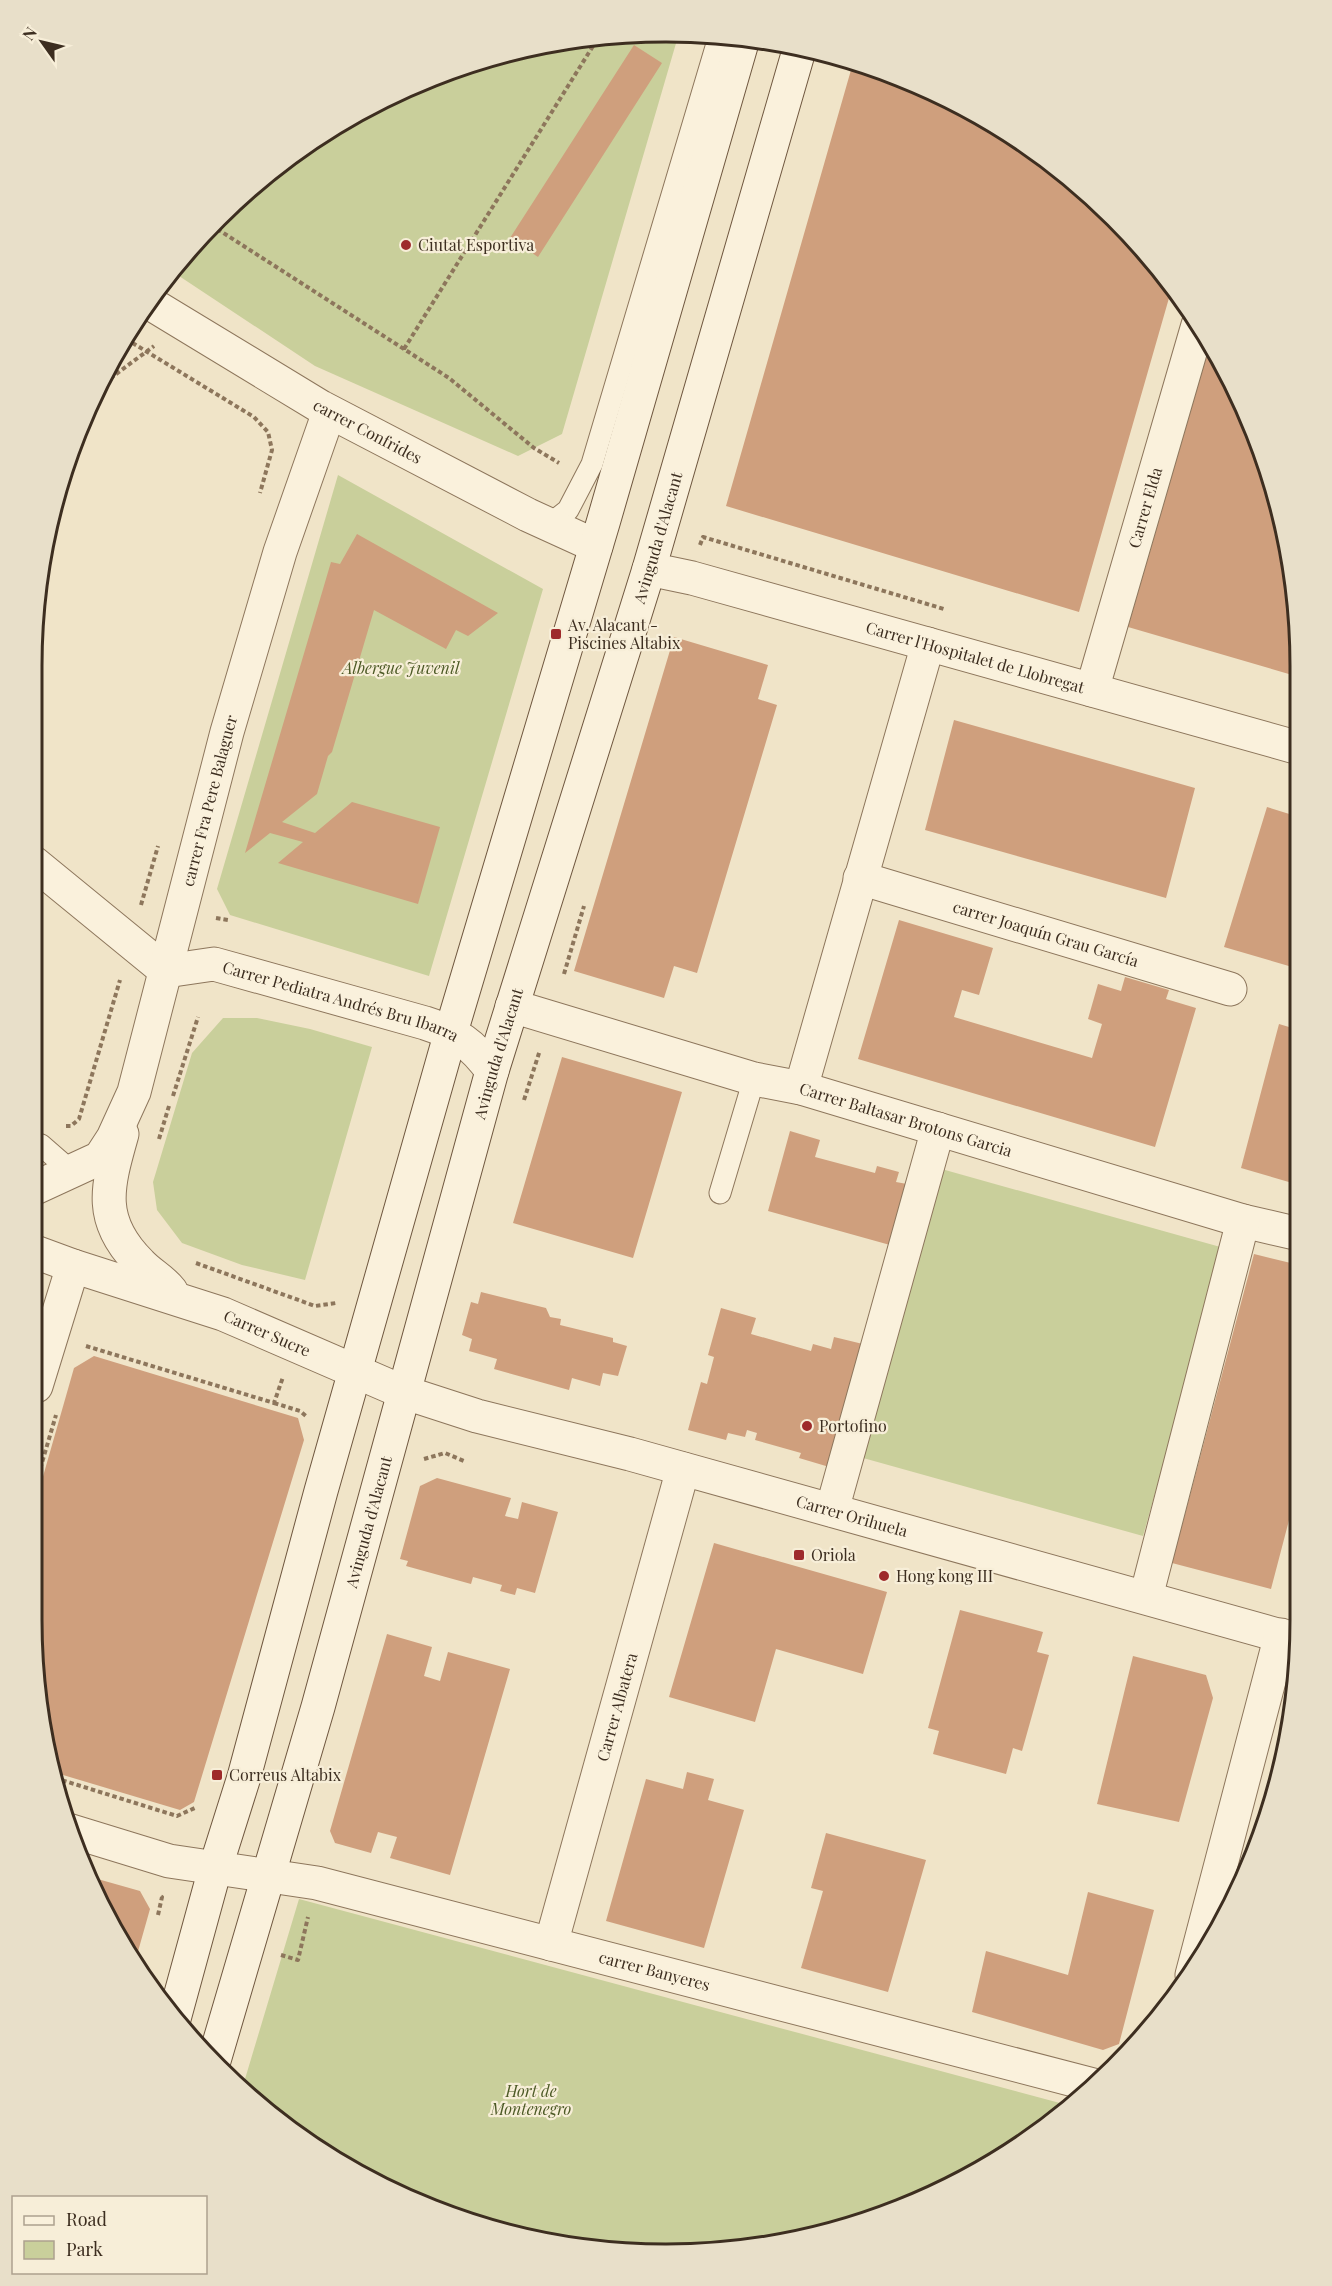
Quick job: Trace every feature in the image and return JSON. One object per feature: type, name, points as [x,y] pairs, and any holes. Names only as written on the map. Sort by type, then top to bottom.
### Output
[{"type":"street","points":[[177,2007],[214,1869],[253,1745],[451,1032],[596,546],[741,46]]},
{"type":"street","name":"Avinguda d'Alacant","points":[[217,2052],[318,1707],[492,1071],[649,569],[797,56]]},
{"type":"street","name":"carrer Confrides","points":[[156,307],[329,412],[549,525],[596,546]]},
{"type":"street","name":"Carrer Elda","points":[[1092,690],[1194,334]]},
{"type":"street","name":"carrer Fra Pere Balaguer","points":[[72,1172],[100,1158],[113,1138],[134,1092],[227,732],[280,552],[329,412]]},
{"type":"street","name":"Carrer l'Hospitalet de Llobregat","points":[[649,569],[692,578],[1290,745]]},
{"type":"street","points":[[801,1088],[928,644]]},
{"type":"street","points":[[42,870],[166,971]]},
{"type":"street","name":"carrer Joaquín Grau García","points":[[860,878],[1230,988]]},
{"type":"street","name":"Carrer Pediatra Andrés Bru Ibarra","points":[[166,971],[214,964],[451,1032],[478,1052],[492,1071]]},
{"type":"street","name":"Carrer Baltasar Brotons Garcia","points":[[512,1006],[754,1079],[801,1088],[1243,1221],[1290,1232]]},
{"type":"street","name":"Carrer Sucre","points":[[134,1092],[112,1172],[107,1200],[117,1234],[135,1258],[164,1281],[177,1298]]},
{"type":"street","points":[[832,1510],[938,1129]]},
{"type":"street","points":[[42,1185],[72,1172]]},
{"type":"street","points":[[1146,1597],[1243,1221]]},
{"type":"street","name":"Carrer Sucre","points":[[42,1255],[223,1314],[403,1392]]},
{"type":"street","points":[[42,1367],[73,1266]]},
{"type":"street","name":"Carrer Orihuela","points":[[403,1392],[477,1416],[683,1469],[1290,1638]]},
{"type":"street","name":"Carrer Albatera","points":[[552,1944],[683,1469]]},
{"type":"street","points":[[1203,1937],[1290,1640]]},
{"type":"street","name":"carrer Banyeres","points":[[80,1834],[169,1861],[317,1883],[1084,2083]]},
{"type":"lane","points":[[549,525],[568,510],[592,464],[717,44]]},
{"type":"lane","points":[[720,1193],[754,1079]]},
{"type":"lane","points":[[42,1146],[72,1172]]},
{"type":"path","points":[[404,349],[593,46]]},
{"type":"path","points":[[220,231],[449,378],[534,448],[559,463]]},
{"type":"path","points":[[114,376],[184,324]]},
{"type":"path","points":[[133,343],[254,417],[267,432],[272,450],[259,495]]},
{"type":"path","points":[[139,912],[158,844]]},
{"type":"path","points":[[60,1127],[71,1126],[79,1119],[123,970]]},
{"type":"path","points":[[157,1146],[198,1017]]},
{"type":"path","points":[[188,1260],[315,1306]]},
{"type":"path","points":[[76,1342],[274,1403],[284,1373]]},
{"type":"path","points":[[421,1460],[445,1453],[464,1461]]},
{"type":"path","points":[[63,1781],[177,1816],[205,1804]]},
{"type":"path","points":[[151,1894],[162,1897],[158,1915]]},
{"type":"path","points":[[272,1952],[298,1960],[310,1911]]},
{"type":"green space","name":"Ciutat Esportiva","points":[[676,42],[562,434],[518,456],[315,366],[179,276],[225,225],[255,197],[319,147],[354,126],[427,89],[465,75],[504,63],[585,47],[625,43]]},
{"type":"green space","name":"Albergue Juvenil","points":[[338,475],[543,589],[429,976],[230,915],[217,889]]},
{"type":"green space","points":[[223,1018],[257,1018],[310,1029],[372,1047],[305,1280],[242,1265],[182,1243],[157,1210],[153,1182],[192,1053]]},
{"type":"green space","points":[[938,1168],[1224,1248],[1143,1536],[856,1456]]},
{"type":"green space","name":"Hort de Montenegro","points":[[299,1899],[1060,2103],[1013,2139],[978,2160],[905,2197],[867,2211],[828,2223],[747,2239],[707,2243],[625,2243],[585,2239],[504,2223],[427,2197],[390,2180],[319,2139],[286,2115],[245,2080]]},
{"type":"building","points":[[634,45],[662,63],[538,257],[510,238]]},
{"type":"building","points":[[851,70],[905,89],[942,106],[1013,147],[1046,171],[1107,225],[1169,297],[1079,612],[726,506]]},
{"type":"building","points":[[1206,358],[1209,359],[1243,427],[1269,504],[1285,585],[1290,674],[1128,627]]},
{"type":"building","points":[[357,534],[498,613],[468,636],[456,630],[446,649],[374,610],[332,752],[328,756],[317,794],[282,822],[315,833],[352,802],[440,827],[418,904],[278,863],[303,842],[270,833],[245,853],[331,562],[340,564]]},
{"type":"building","points":[[674,637],[768,665],[758,699],[777,705],[697,973],[674,966],[664,998],[574,971]]},
{"type":"building","points":[[954,720],[1195,788],[1166,898],[925,830]]},
{"type":"building","points":[[1267,807],[1290,814],[1290,966],[1224,947]]},
{"type":"building","points":[[899,920],[993,948],[979,995],[962,990],[954,1017],[1092,1058],[1102,1024],[1088,1019],[1098,984],[1121,991],[1125,977],[1169,990],[1166,999],[1196,1008],[1155,1147],[858,1059]]},
{"type":"building","points":[[1279,1024],[1290,1027],[1290,1182],[1241,1168]]},
{"type":"building","points":[[562,1057],[682,1092],[633,1258],[513,1223]]},
{"type":"building","points":[[790,1131],[820,1140],[815,1157],[875,1173],[877,1166],[899,1172],[896,1182],[907,1184],[890,1245],[768,1211]]},
{"type":"building","points":[[1254,1254],[1290,1263],[1290,1516],[1271,1589],[1172,1563]]},
{"type":"building","points":[[481,1292],[546,1308],[550,1317],[561,1319],[560,1325],[613,1338],[613,1342],[627,1346],[618,1376],[603,1373],[600,1386],[572,1378],[569,1390],[494,1369],[497,1359],[469,1351],[472,1339],[462,1335],[471,1302],[478,1304]]},
{"type":"building","points":[[721,1308],[756,1318],[751,1334],[811,1351],[813,1344],[831,1349],[834,1337],[871,1346],[836,1469],[799,1458],[801,1453],[755,1440],[757,1433],[747,1430],[745,1437],[728,1433],[726,1440],[688,1430],[701,1382],[707,1384],[714,1357],[708,1355]]},
{"type":"building","points":[[94,1356],[298,1418],[304,1440],[194,1802],[180,1810],[61,1774],[47,1701],[43,1661],[42,1480],[74,1368]]},
{"type":"building","points":[[437,1478],[511,1498],[505,1516],[518,1519],[522,1502],[558,1512],[535,1593],[517,1588],[515,1595],[500,1591],[502,1585],[473,1577],[471,1584],[406,1566],[408,1561],[400,1559],[420,1486]]},
{"type":"building","points":[[714,1543],[887,1592],[863,1674],[776,1649],[755,1722],[669,1697]]},
{"type":"building","points":[[960,1610],[1043,1632],[1037,1652],[1049,1655],[1022,1751],[1013,1748],[1006,1774],[933,1754],[939,1731],[928,1728]]},
{"type":"building","points":[[387,1634],[432,1647],[424,1676],[440,1681],[448,1652],[510,1669],[450,1875],[390,1858],[397,1837],[378,1832],[371,1853],[335,1843],[330,1831]]},
{"type":"building","points":[[1133,1656],[1206,1675],[1213,1698],[1179,1822],[1097,1804]]},
{"type":"building","points":[[687,1772],[714,1779],[708,1800],[744,1810],[704,1948],[606,1921],[646,1779],[683,1789]]},
{"type":"building","points":[[826,1833],[926,1860],[888,1992],[801,1968],[823,1891],[811,1888]]},
{"type":"building","points":[[98,1879],[140,1891],[150,1909],[138,1952]]},
{"type":"building","points":[[1088,1892],[1154,1910],[1119,2044],[1103,2050],[972,2012],[986,1951],[1068,1975]]},
{"type":"place","name":"Ciutat Esportiva","points":[[406,245]]},
{"type":"place","name":"Av. Alacant - Piscines Altabix","points":[[556,634]]},
{"type":"place","name":"Portofino","points":[[807,1426]]},
{"type":"place","name":"Oriola","points":[[799,1555]]},
{"type":"place","name":"Hong kong III","points":[[884,1576]]},
{"type":"place","name":"Correus Altabix","points":[[217,1775]]}]
